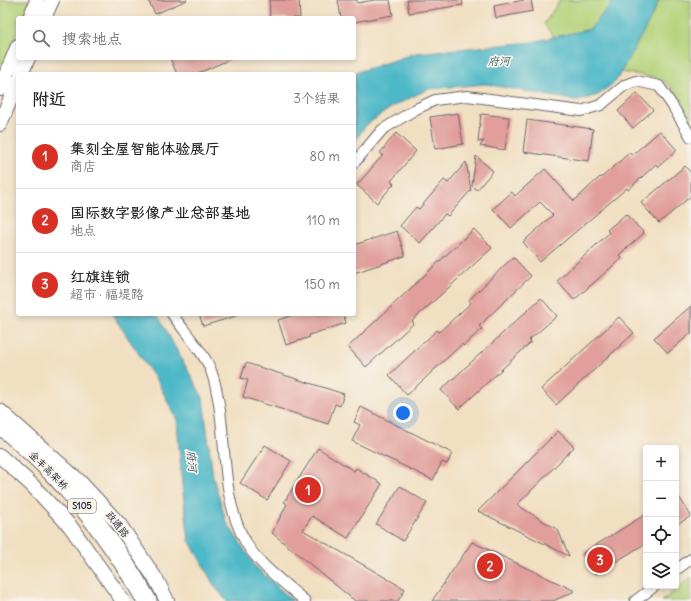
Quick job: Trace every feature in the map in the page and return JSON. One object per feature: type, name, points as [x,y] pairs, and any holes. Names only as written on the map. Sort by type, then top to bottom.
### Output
[{"type":"highway","name":"金丰高架桥","points":[[0,424],[66,486],[130,571],[148,601]]},
{"type":"highway","name":"金丰高架桥","points":[[0,438],[31,464],[75,513],[128,585],[137,601]]},
{"type":"main road","points":[[31,16],[37,0]]},
{"type":"main road","points":[[45,16],[52,0]]},
{"type":"main road","points":[[0,89],[16,51]]},
{"type":"main road","points":[[22,72],[27,60]]},
{"type":"main road","points":[[0,124],[16,86]]},
{"type":"main road","name":"政通路","points":[[0,411],[80,480],[119,524],[157,581],[167,601]]},
{"type":"main road","points":[[0,456],[32,485],[70,526],[123,601]]},
{"type":"street","points":[[356,161],[382,130],[414,110],[434,100],[467,96],[581,111],[601,105],[625,85],[636,81],[658,86],[672,105],[691,137]]},
{"type":"street","points":[[173,316],[209,366],[215,382],[221,414],[228,495],[245,541],[258,559],[305,601]]},
{"type":"street","points":[[679,568],[691,559]]},
{"type":"street","points":[[635,601],[651,589]]},
{"type":"green space","points":[[0,0],[31,0],[24,16],[16,16],[16,35],[0,73]]},
{"type":"green space","points":[[560,0],[691,0],[691,125],[672,88],[664,81],[653,77],[574,65],[544,24]]},
{"type":"green space","points":[[691,577],[691,601],[662,601],[676,589],[679,589],[679,587]]},
{"type":"water","name":"府河","points":[[614,0],[659,0],[649,22],[616,81],[598,95],[578,101],[486,84],[428,89],[392,107],[366,125],[356,140],[356,72],[416,53],[532,42],[590,29]]},
{"type":"water","name":"府河","points":[[113,316],[158,316],[203,398],[213,477],[226,521],[255,566],[293,601],[227,601],[215,587],[189,540],[182,485],[177,420],[159,384]]},
{"type":"building","points":[[148,0],[187,0],[155,14]]},
{"type":"building","points":[[269,0],[299,0],[300,16],[270,16]]},
{"type":"building","points":[[338,0],[357,0],[357,3],[375,0],[390,0],[393,15],[356,22],[356,16],[341,16]]},
{"type":"building","points":[[407,0],[462,0],[463,5],[409,13]]},
{"type":"building","points":[[531,0],[533,11],[496,18],[494,6]]},
{"type":"building","points":[[171,60],[228,60],[201,72],[176,72]]},
{"type":"building","points":[[637,93],[653,110],[633,128],[618,111]]},
{"type":"building","points":[[458,113],[463,144],[435,149],[430,117]]},
{"type":"building","points":[[481,114],[509,117],[505,150],[480,146],[484,141],[478,142]]},
{"type":"building","points":[[527,120],[593,129],[589,161],[523,152]]},
{"type":"building","points":[[660,131],[677,150],[658,167],[656,164],[628,190],[627,188],[540,262],[523,242],[553,215],[540,202],[511,228],[493,209],[512,192],[515,196],[545,169],[574,201],[629,153],[632,155]]},
{"type":"building","points":[[396,133],[416,151],[391,181],[394,184],[377,203],[357,185],[383,155],[380,153]]},
{"type":"building","points":[[476,156],[493,171],[477,190],[472,186]]},
{"type":"building","points":[[466,162],[471,190],[448,216],[445,214],[420,243],[400,226],[416,207],[419,209],[444,180],[448,183]]},
{"type":"building","points":[[685,166],[691,173],[691,196],[659,223],[641,203]]},
{"type":"building","points":[[626,214],[644,233],[619,255],[622,258],[574,300],[557,281],[609,233],[607,230]]},
{"type":"building","points":[[474,229],[492,248],[412,321],[414,323],[366,367],[348,347]]},
{"type":"building","points":[[397,231],[405,256],[356,272],[356,244]]},
{"type":"building","points":[[513,257],[531,276],[479,326],[482,329],[463,346],[462,344],[407,395],[389,375],[437,330],[439,332],[471,303],[469,300]]},
{"type":"building","points":[[541,298],[557,316],[529,340],[531,342],[459,409],[441,390]]},
{"type":"building","points":[[691,306],[691,333],[668,353],[654,338]]},
{"type":"building","points":[[200,316],[236,316],[203,326]]},
{"type":"building","points":[[290,316],[344,316],[346,323],[309,335],[310,337],[286,345],[278,320]]},
{"type":"building","points":[[619,317],[634,333],[556,405],[541,389]]},
{"type":"building","points":[[246,363],[344,394],[340,406],[335,404],[328,424],[243,397],[248,380],[241,378]]},
{"type":"building","points":[[361,407],[452,453],[447,464],[442,462],[433,480],[352,441],[360,425],[354,422]]},
{"type":"building","points":[[558,431],[574,447],[517,505],[558,530],[569,556],[478,511]]},
{"type":"building","points":[[265,445],[291,461],[267,500],[240,483]]},
{"type":"building","points":[[318,448],[354,471],[356,468],[382,484],[348,538],[312,516],[303,530],[405,589],[398,601],[355,601],[272,533],[287,504],[284,502]]},
{"type":"building","points":[[400,486],[427,503],[403,541],[376,524]]},
{"type":"building","points":[[679,497],[691,516],[679,523]]},
{"type":"building","points":[[643,516],[643,545],[596,574],[583,553]]},
{"type":"building","points":[[472,542],[575,591],[553,601],[432,601]]},
{"type":"place","name":"集刻全屋智能体验展厅","points":[[308,490]]},
{"type":"place","name":"红旗连锁","points":[[600,560]]},
{"type":"place","name":"国际数字影像产业总部基地","points":[[490,566]]}]
